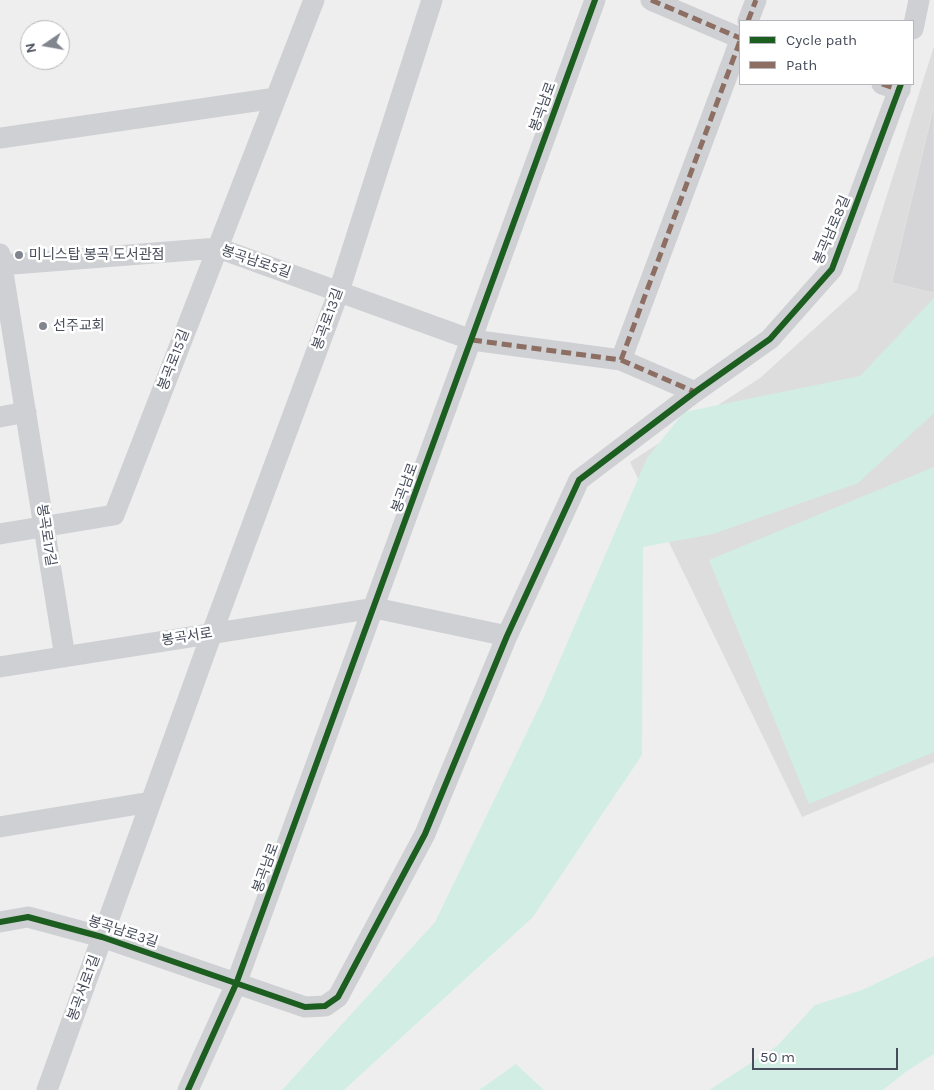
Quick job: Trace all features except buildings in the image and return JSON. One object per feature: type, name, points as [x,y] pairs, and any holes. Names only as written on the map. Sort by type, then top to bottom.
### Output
[{"type":"street","name":"봉곡로15길","points":[[0,534],[114,514],[314,0]]},
{"type":"street","name":"봉곡로13길","points":[[212,634],[339,292],[432,0]]},
{"type":"street","name":"봉곡남로","points":[[188,1090],[236,984],[595,0]]},
{"type":"street","points":[[651,0],[739,39]]},
{"type":"street","points":[[748,20],[756,0]]},
{"type":"street","points":[[914,24],[919,0]]},
{"type":"street","points":[[621,360],[739,42]]},
{"type":"street","name":"봉곡남로8길","points":[[695,392],[770,339],[832,269],[894,86]]},
{"type":"street","points":[[0,138],[276,98]]},
{"type":"street","name":"봉곡남로5길","points":[[1,261],[218,248],[472,340]]},
{"type":"street","name":"봉곡로17길","points":[[1,261],[65,657]]},
{"type":"street","points":[[236,984],[305,1007],[325,1006],[338,998],[425,834],[508,636],[579,480],[695,392],[621,360],[472,340]]},
{"type":"street","points":[[0,416],[26,412]]},
{"type":"street","points":[[374,608],[508,636]]},
{"type":"street","name":"봉곡서로","points":[[0,667],[374,608]]},
{"type":"street","name":"봉곡서로1길","points":[[47,1090],[212,634]]},
{"type":"street","points":[[0,827],[151,802]]},
{"type":"street","name":"봉곡남로3길","points":[[0,922],[28,917],[102,937],[236,984]]},
{"type":"shaded area","points":[[934,46],[934,762],[802,817],[630,462],[760,378],[857,290]]},
{"type":"green space","points":[[934,298],[934,413],[858,483],[713,534],[643,547],[642,755],[533,917],[344,1090],[282,1090],[435,922],[543,699],[647,458],[684,412],[860,376]]},
{"type":"green space","points":[[934,467],[934,752],[809,804],[709,560]]},
{"type":"green space","points":[[934,956],[934,1054],[907,1071],[883,1090],[709,1090],[777,1046],[815,1005],[862,990]]},
{"type":"green space","points":[[516,1064],[544,1090],[479,1090]]},
{"type":"marked path","points":[[651,0],[739,38]]},
{"type":"marked path","points":[[748,20],[756,0]]},
{"type":"marked path","points":[[621,360],[739,44]]},
{"type":"marked path","points":[[885,85],[900,90]]},
{"type":"marked path","points":[[472,340],[621,360],[695,392]]},
{"type":"cycle path","points":[[188,1090],[236,984],[595,0]]},
{"type":"cycle path","points":[[0,922],[28,917],[102,937],[305,1007],[325,1006],[338,997],[425,834],[507,636],[579,480],[695,392],[770,339],[832,269],[901,85]]},
{"type":"place","name":"미니스탑 봉곡 도서관점","points":[[19,255]]},
{"type":"place","name":"선주교회","points":[[43,326]]}]
